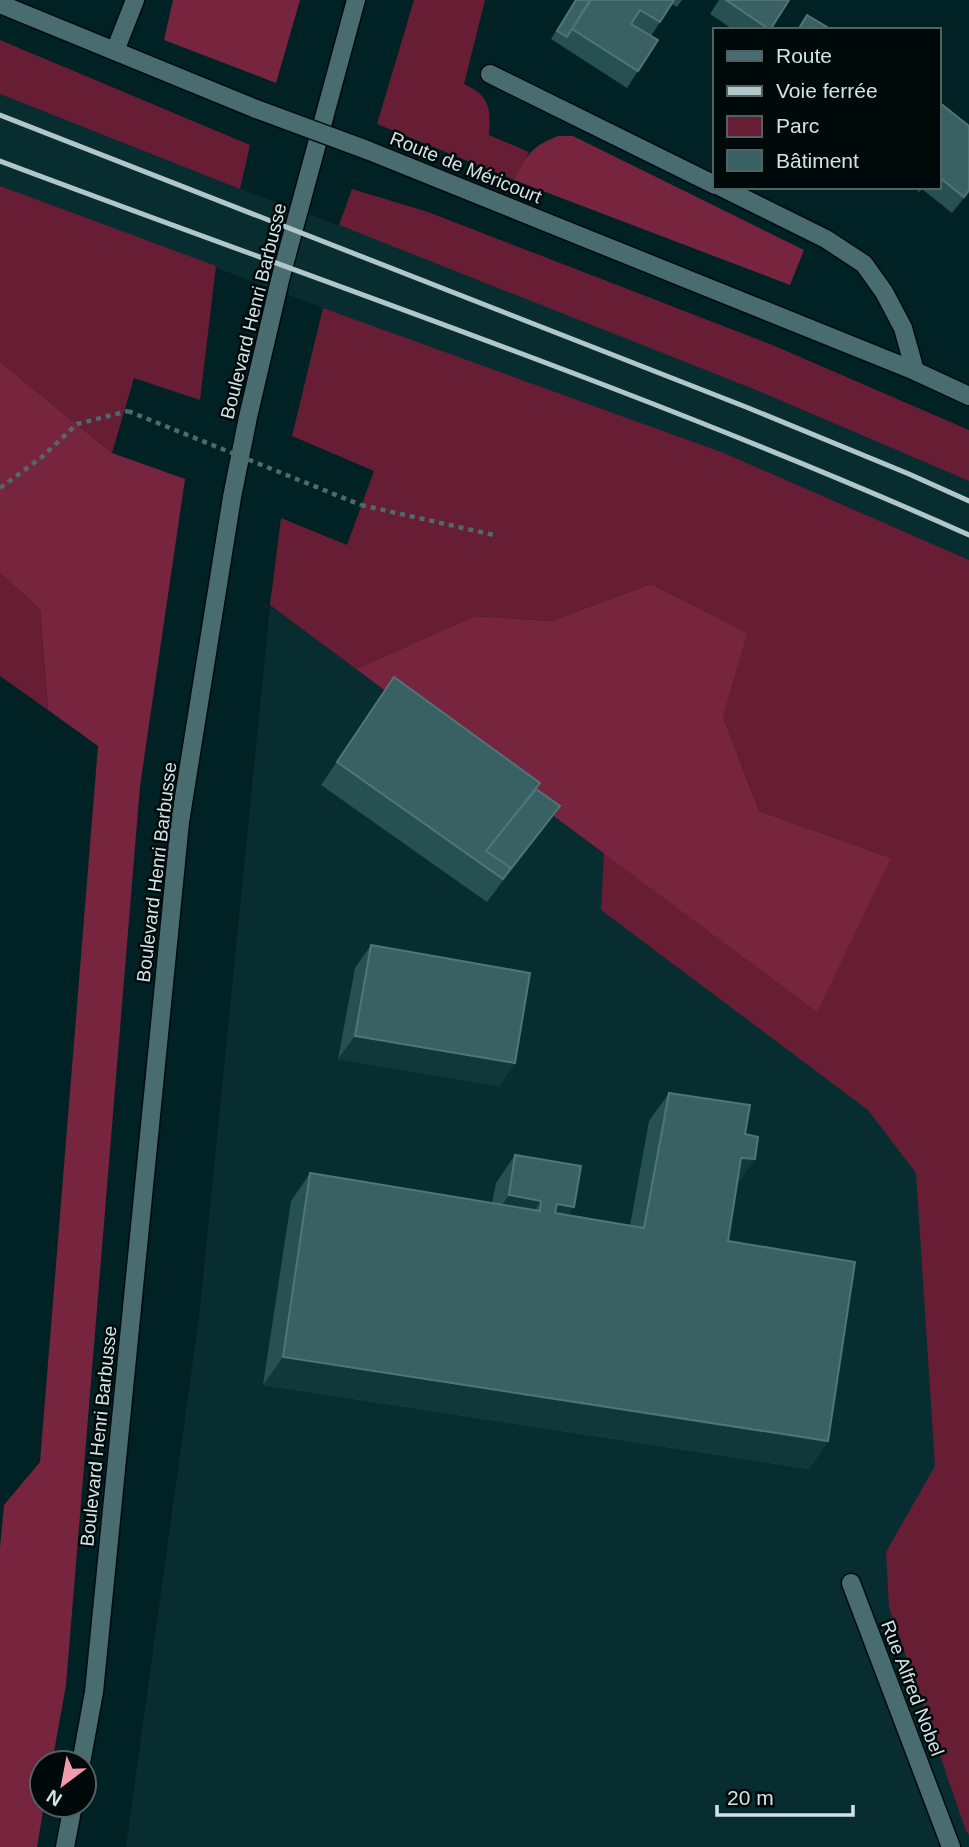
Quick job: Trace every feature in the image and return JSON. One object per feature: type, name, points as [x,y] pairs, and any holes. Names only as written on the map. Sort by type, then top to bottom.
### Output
[{"type":"main road","points":[[115,51],[135,0]]},
{"type":"main road","name":"Boulevard Henri Barbusse","points":[[83,1749],[94,1692],[180,822],[232,497],[248,417],[280,281],[356,0]]},
{"type":"main road","name":"Route de Méricourt","points":[[0,4],[256,109],[367,150],[915,371],[969,396]]},
{"type":"main road","points":[[490,74],[713,184]]},
{"type":"main road","points":[[725,189],[826,239],[864,264],[884,292],[903,328],[915,371]]},
{"type":"main road","name":"Rue Alfred Nobel","points":[[851,1583],[951,1847]]},
{"type":"main road","points":[[65,1847],[70,1819]]},
{"type":"path","points":[[0,488],[42,457],[77,424],[128,411],[361,505],[494,535]]},
{"type":"shaded area","points":[[173,0],[300,0],[276,83],[164,40]]},
{"type":"shaded area","points":[[0,94],[240,189],[414,253],[756,390],[969,481],[969,560],[724,453],[323,308],[0,186]]},
{"type":"shaded area","points":[[558,136],[573,136],[804,250],[790,285],[514,180],[531,152]]},
{"type":"shaded area","points":[[0,362],[112,453],[185,479],[140,786],[66,1685],[55,1749],[28,1749],[28,1819],[42,1819],[37,1847],[0,1847],[0,1548],[4,1505],[40,1462],[98,746],[48,710],[40,609],[0,573]]},
{"type":"shaded area","points":[[651,584],[747,633],[723,717],[759,811],[891,858],[817,1012],[356,669],[475,616],[551,621]]},
{"type":"shaded area","points":[[270,605],[969,1125],[969,1847],[126,1847],[200,1309]]},
{"type":"green space","points":[[414,0],[485,0],[464,84],[479,93],[487,104],[490,117],[489,135],[529,152],[514,180],[377,124]]},
{"type":"green space","points":[[0,40],[250,145],[240,189],[0,94]]},
{"type":"green space","points":[[0,186],[216,266],[200,400],[134,378],[112,453],[0,362]]},
{"type":"green space","points":[[352,189],[428,212],[770,344],[969,430],[969,481],[756,390],[339,225]]},
{"type":"green space","points":[[323,308],[724,453],[969,560],[969,1835],[889,1607],[886,1552],[935,1466],[916,1173],[868,1110],[601,910],[604,853],[891,858],[759,811],[723,717],[746,633],[651,584],[551,621],[475,616],[356,669],[270,605],[281,518],[347,545],[374,471],[292,436]]},
{"type":"green space","points":[[0,573],[40,609],[48,710],[0,676]]},
{"type":"building","points":[[576,0],[590,0],[567,37],[557,31]]},
{"type":"building","points":[[591,0],[674,0],[660,22],[640,10],[631,24],[658,40],[638,71],[572,29]]},
{"type":"building","points":[[726,0],[789,0],[771,28],[767,28]]},
{"type":"building","points":[[807,15],[829,28],[799,28]]},
{"type":"building","points":[[941,104],[969,126],[969,190],[964,197],[941,179]]},
{"type":"building","points":[[394,677],[540,783],[486,851],[511,868],[503,879],[337,762]]},
{"type":"building","points":[[536,789],[560,806],[506,875],[511,868],[486,851]]},
{"type":"building","points":[[371,945],[530,973],[515,1063],[355,1036]]},
{"type":"building","points":[[669,1093],[750,1105],[745,1134],[758,1137],[755,1159],[741,1158],[728,1241],[855,1262],[828,1441],[283,1357],[310,1173],[540,1211],[541,1201],[509,1195],[515,1155],[581,1166],[574,1207],[557,1204],[555,1213],[644,1228]]},
{"type":"railway","points":[[0,115],[746,407],[969,501]]},
{"type":"railway","points":[[0,161],[609,387],[850,483],[969,535]]}]
